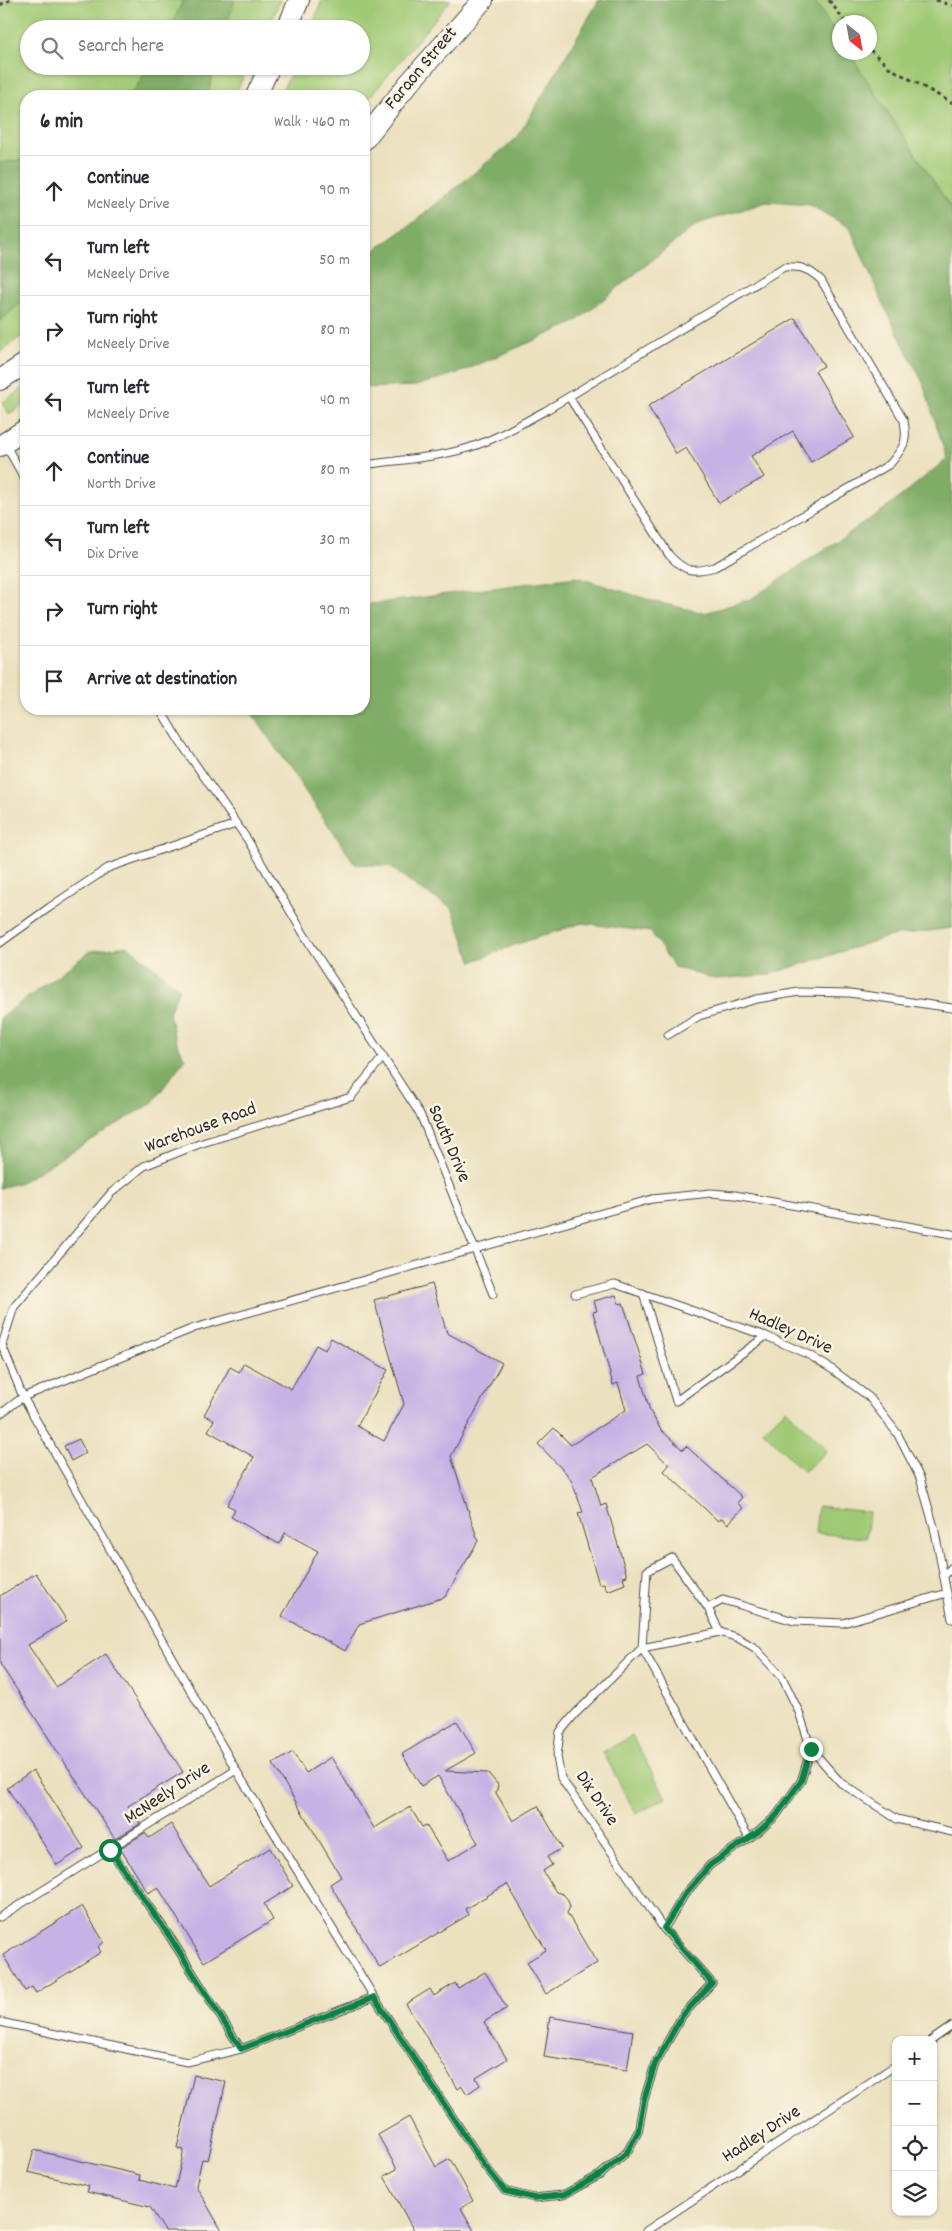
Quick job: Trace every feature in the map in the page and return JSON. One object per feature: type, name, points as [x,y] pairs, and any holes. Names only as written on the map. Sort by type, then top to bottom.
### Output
[{"type":"main road","points":[[291,20],[300,0]]},
{"type":"main road","name":"Faraon Street","points":[[370,132],[409,82],[483,0]]},
{"type":"main road","points":[[259,90],[266,75]]},
{"type":"main road","points":[[0,380],[20,367]]},
{"type":"main road","points":[[2,444],[20,433]]},
{"type":"lane","points":[[370,464],[439,455],[470,447],[508,431],[569,397],[784,267],[799,266],[812,271],[821,280],[904,421],[907,437],[902,449],[890,464],[715,567],[699,572],[682,568],[669,555],[569,397]]},
{"type":"lane","points":[[2,444],[20,472]]},
{"type":"lane","name":"South Drive","points":[[164,715],[236,824],[311,946],[420,1114],[492,1294]]},
{"type":"lane","points":[[0,943],[108,868],[236,824]]},
{"type":"lane","points":[[668,1036],[699,1016],[757,999],[799,992],[850,993],[952,1008]]},
{"type":"lane","name":"Warehouse Road","points":[[23,1397],[2,1345],[14,1307],[111,1193],[144,1166],[199,1144],[351,1096],[383,1057]]},
{"type":"lane","points":[[0,1414],[23,1397],[194,1328],[652,1199],[711,1193],[736,1195],[952,1234]]},
{"type":"lane","name":"Hadley Drive","points":[[575,1294],[615,1284],[766,1336],[809,1355],[869,1397],[897,1433],[920,1478],[934,1527],[952,1619]]},
{"type":"lane","points":[[643,1293],[676,1401],[766,1336]]},
{"type":"lane","name":"McNeely Drive","points":[[23,1397],[236,1770],[374,1997],[484,2165],[505,2191],[534,2198],[563,2195],[600,2175],[627,2152],[638,2132],[644,2100],[655,2064],[682,2016],[712,1983]]},
{"type":"lane","points":[[720,1632],[708,1608],[672,1558],[647,1571],[642,1648],[749,1838]]},
{"type":"lane","points":[[944,1576],[952,1567]]},
{"type":"lane","points":[[708,1608],[723,1600],[794,1621],[843,1623],[947,1593]]},
{"type":"lane","points":[[642,1648],[720,1632],[738,1638],[755,1648],[782,1677],[799,1712],[811,1749],[841,1783],[897,1820],[952,1832]]},
{"type":"lane","name":"Dix Drive","points":[[642,1648],[575,1714],[560,1732],[556,1757],[561,1778],[664,1928],[712,1983]]},
{"type":"lane","points":[[664,1928],[685,1894],[710,1865],[749,1838],[776,1816],[801,1781],[811,1749]]},
{"type":"lane","name":"McNeely Drive","points":[[0,1917],[236,1770]]},
{"type":"lane","points":[[110,1850],[170,1937],[241,2049]]},
{"type":"lane","points":[[0,2022],[187,2062],[241,2049],[374,1997]]},
{"type":"lane","points":[[937,2036],[952,2026]]},
{"type":"lane","name":"Hadley Drive","points":[[646,2231],[892,2068]]},
{"type":"path","points":[[0,5],[10,0]]},
{"type":"path","points":[[829,0],[841,15]]},
{"type":"path","points":[[936,0],[952,6]]},
{"type":"path","points":[[877,56],[890,68],[952,103]]},
{"type":"green space","points":[[0,0],[280,0],[272,20],[20,20],[20,75],[244,75],[237,90],[20,90],[20,337],[0,352]]},
{"type":"green space","points":[[183,0],[235,0],[228,20],[174,20]]},
{"type":"green space","points":[[322,0],[451,0],[370,97],[370,90],[282,90],[290,75],[370,75],[370,20],[314,20]]},
{"type":"green space","points":[[599,0],[814,0],[832,27],[832,60],[854,60],[952,209],[952,928],[891,936],[767,975],[715,979],[674,967],[651,932],[582,923],[517,944],[472,962],[452,908],[421,890],[389,866],[355,864],[253,715],[370,715],[370,604],[576,577],[656,602],[705,613],[751,599],[889,506],[947,459],[923,383],[884,306],[850,228],[810,205],[767,202],[697,224],[574,323],[461,372],[415,386],[370,388],[370,254],[409,226],[517,138]]},
{"type":"green space","points":[[794,0],[952,0],[952,255]]},
{"type":"green space","points":[[144,75],[212,75],[209,90],[134,90]]},
{"type":"green space","points":[[20,160],[20,303],[0,321],[0,163]]},
{"type":"green space","points":[[20,390],[20,407],[9,414],[2,403]]},
{"type":"green space","points":[[128,946],[179,988],[169,1013],[175,1039],[185,1059],[152,1103],[21,1182],[0,1188],[0,1018],[91,951]]},
{"type":"green space","points":[[786,1409],[827,1450],[804,1472],[763,1431]]},
{"type":"green space","points":[[818,1506],[869,1512],[866,1538],[815,1533]]},
{"type":"green space","points":[[632,1736],[666,1798],[636,1814],[603,1752]]},
{"type":"building","points":[[795,318],[824,366],[815,371],[854,437],[811,462],[793,431],[751,456],[764,477],[719,503],[686,448],[676,454],[648,406]]},
{"type":"building","points":[[432,1284],[447,1333],[502,1363],[451,1456],[478,1541],[445,1597],[359,1624],[345,1651],[282,1616],[318,1551],[285,1533],[279,1544],[231,1517],[235,1509],[227,1505],[254,1457],[208,1431],[214,1420],[204,1415],[230,1367],[239,1372],[244,1363],[291,1389],[316,1345],[325,1350],[331,1338],[388,1370],[357,1426],[384,1441],[404,1404],[374,1300]]},
{"type":"building","points":[[616,1295],[619,1304],[623,1303],[646,1374],[640,1376],[650,1411],[661,1430],[683,1450],[686,1446],[742,1497],[737,1503],[743,1508],[728,1524],[722,1518],[718,1521],[664,1471],[669,1465],[647,1444],[592,1477],[601,1506],[606,1504],[627,1576],[623,1577],[625,1584],[607,1591],[604,1583],[599,1584],[578,1513],[583,1512],[572,1482],[566,1473],[538,1444],[554,1428],[571,1445],[626,1410],[618,1383],[613,1385],[593,1312],[597,1311],[594,1301]]},
{"type":"building","points":[[79,1439],[86,1453],[71,1461],[64,1446]]},
{"type":"building","points":[[36,1573],[67,1621],[28,1645],[56,1687],[106,1654],[183,1772],[128,1806],[140,1824],[115,1839],[0,1664],[0,1596]]},
{"type":"building","points":[[457,1721],[476,1753],[445,1771],[488,1773],[498,1785],[496,1793],[513,1821],[538,1806],[562,1848],[547,1857],[552,1865],[543,1871],[556,1892],[563,1894],[568,1900],[570,1907],[567,1913],[597,1963],[546,1994],[527,1962],[546,1950],[507,1884],[465,1909],[468,1915],[380,1968],[330,1884],[341,1877],[273,1764],[293,1752],[306,1773],[331,1757],[374,1828],[410,1807],[422,1827],[426,1825],[448,1861],[478,1843],[438,1776],[421,1786],[402,1754]]},
{"type":"building","points":[[33,1770],[84,1848],[57,1865],[7,1788]]},
{"type":"building","points":[[171,1824],[209,1886],[270,1848],[293,1886],[264,1904],[273,1920],[204,1962],[158,1887],[148,1893],[120,1848],[145,1833],[149,1838]]},
{"type":"building","points":[[82,1906],[104,1942],[98,1947],[101,1952],[36,1993],[32,1987],[25,1991],[3,1955]]},
{"type":"building","points":[[485,1972],[507,2008],[484,2022],[507,2059],[476,2078],[480,2085],[467,2094],[462,2086],[458,2089],[406,2004],[430,1989],[434,1996],[455,1983],[458,1988]]},
{"type":"building","points":[[550,2017],[633,2031],[627,2070],[544,2057]]},
{"type":"building","points":[[194,2075],[226,2082],[208,2160],[202,2159],[196,2186],[222,2231],[165,2231],[150,2207],[87,2192],[89,2186],[28,2172],[34,2150],[140,2175],[139,2180],[175,2189],[184,2150],[177,2148]]},
{"type":"building","points":[[409,2117],[436,2167],[450,2159],[473,2201],[461,2208],[474,2231],[414,2231],[384,2176],[397,2169],[378,2135]]},
{"type":"route","points":[[110,1850],[170,1937],[241,2049],[374,1997],[484,2165],[505,2191],[534,2198],[563,2195],[600,2175],[627,2152],[638,2132],[644,2100],[655,2064],[682,2016],[712,1983],[664,1928],[685,1894],[710,1865],[758,1832],[776,1816],[801,1781],[811,1749]]}]
